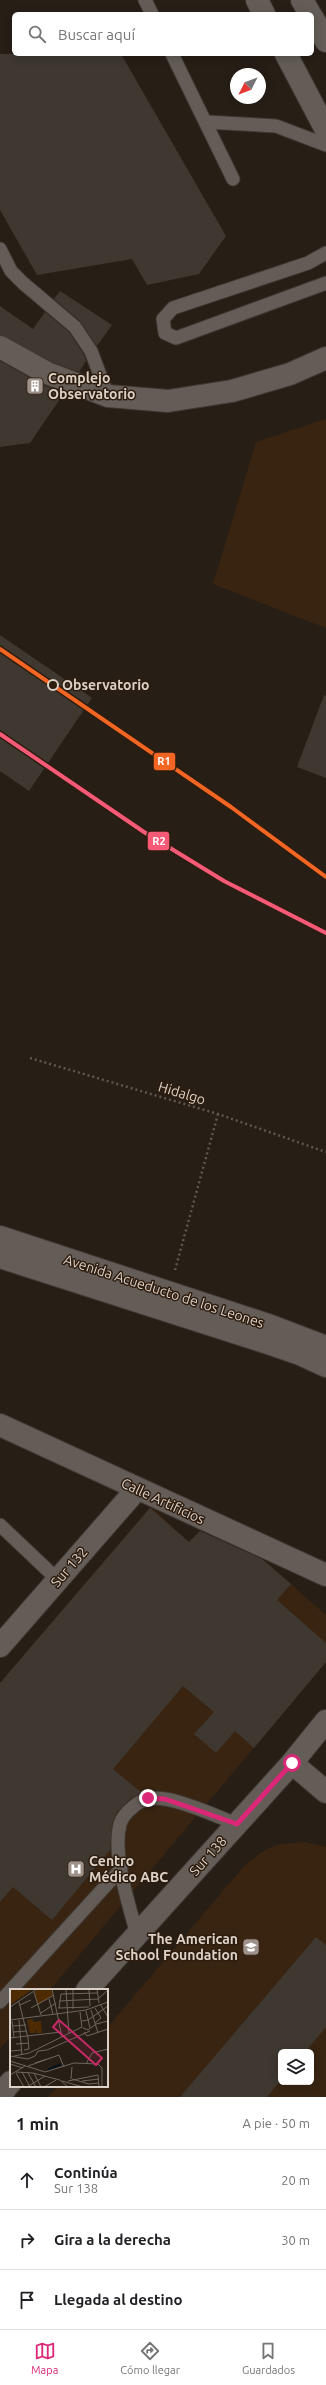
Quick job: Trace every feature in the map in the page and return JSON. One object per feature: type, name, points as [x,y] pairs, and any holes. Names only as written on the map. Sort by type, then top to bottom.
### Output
[{"type":"street","points":[[257,0],[263,12]]},
{"type":"street","points":[[302,0],[309,12]]},
{"type":"street","points":[[314,20],[326,41]]},
{"type":"street","points":[[287,56],[326,130]]},
{"type":"street","points":[[0,347],[47,373],[108,396],[168,401],[232,391],[290,374],[326,358]]},
{"type":"street","name":"Avenida Acueducto de los Leones","points":[[0,1237],[271,1326],[326,1347]]},
{"type":"street","name":"Avenida Acueducto de los Leones","points":[[0,1257],[272,1344],[326,1366]]},
{"type":"street","name":"Calle Artificios","points":[[0,1425],[326,1575]]},
{"type":"street","name":"Sur 132","points":[[0,1646],[137,1489]]},
{"type":"street","name":"Sur 138","points":[[88,1989],[292,1763],[326,1721]]},
{"type":"street","points":[[292,1763],[326,1792]]},
{"type":"street","points":[[0,2095],[10,2083]]},
{"type":"lane","points":[[145,0],[151,12]]},
{"type":"lane","points":[[173,56],[233,179]]},
{"type":"lane","points":[[206,122],[276,126],[326,145]]},
{"type":"lane","points":[[0,249],[11,271],[75,327],[91,351],[108,396]]},
{"type":"lane","points":[[326,253],[308,263],[173,308],[163,318],[165,333],[176,338],[326,283]]},
{"type":"lane","points":[[0,1525],[58,1580]]},
{"type":"lane","points":[[137,1935],[121,1869],[118,1843],[120,1822],[136,1804],[148,1798],[165,1799],[237,1824]]},
{"type":"lane","points":[[12,1989],[121,1869]]},
{"type":"lane","points":[[0,2002],[10,1991]]},
{"type":"path","name":"Hidalgo","points":[[30,1058],[218,1114],[326,1152]]},
{"type":"path","points":[[169,1292],[218,1114]]},
{"type":"shaded area","points":[[326,419],[326,628],[213,584],[256,442]]},
{"type":"shaded area","name":"Centro Médico ABC","points":[[151,1506],[188,1542],[199,1532],[246,1573],[268,1564],[326,1615],[326,1662],[51,1989],[10,1989],[10,2037],[0,2049],[0,1683]]},
{"type":"shaded area","name":"The American School Foundation","points":[[304,1842],[326,1847],[326,2097],[48,2097],[57,2087],[108,2087],[108,2027],[244,1866],[260,1853],[279,1844]]},
{"type":"building","points":[[0,54],[12,54],[12,56],[122,56],[226,236],[199,274],[147,285],[132,259],[37,275],[0,210]]},
{"type":"building","points":[[60,291],[112,325],[97,346],[80,321],[54,299]]},
{"type":"building","points":[[0,306],[33,329],[45,312],[69,332],[84,355],[86,361],[79,372],[52,362],[0,335]]},
{"type":"building","points":[[0,361],[41,384],[64,393],[30,443],[0,447]]},
{"type":"building","name":"Observatorio","points":[[0,635],[92,698],[29,791],[0,771]]},
{"type":"building","points":[[324,695],[326,696],[326,778],[297,767]]},
{"type":"building","name":"Centro Médico ABC","points":[[150,1508],[189,1542],[200,1531],[262,1559],[291,1584],[277,1600],[326,1643],[326,1662],[254,1748],[235,1731],[216,1753],[194,1734],[214,1712],[183,1686],[113,1769],[142,1793],[131,1798],[117,1812],[112,1823],[110,1850],[52,1920],[13,1887],[0,1902],[0,1683]]},
{"type":"building","points":[[316,1937],[326,1945],[326,2027],[308,2049],[278,2049],[278,2084],[267,2097],[180,2097]]},
{"type":"railway","points":[[86,708],[231,807],[326,877]]},
{"type":"transit line","name":"R1","points":[[0,649],[231,807],[326,877]]},
{"type":"transit line","name":"R2","points":[[0,734],[144,832],[224,881],[326,933]]},
{"type":"place","name":"Complejo Observatorio","points":[[35,386]]},
{"type":"place","name":"Observatorio","points":[[53,685]]},
{"type":"place","name":"Centro Médico ABC","points":[[76,1869]]},
{"type":"place","name":"The American School Foundation","points":[[251,1947]]},
{"type":"route","points":[[148,1798],[165,1799],[237,1824],[292,1763]]}]
